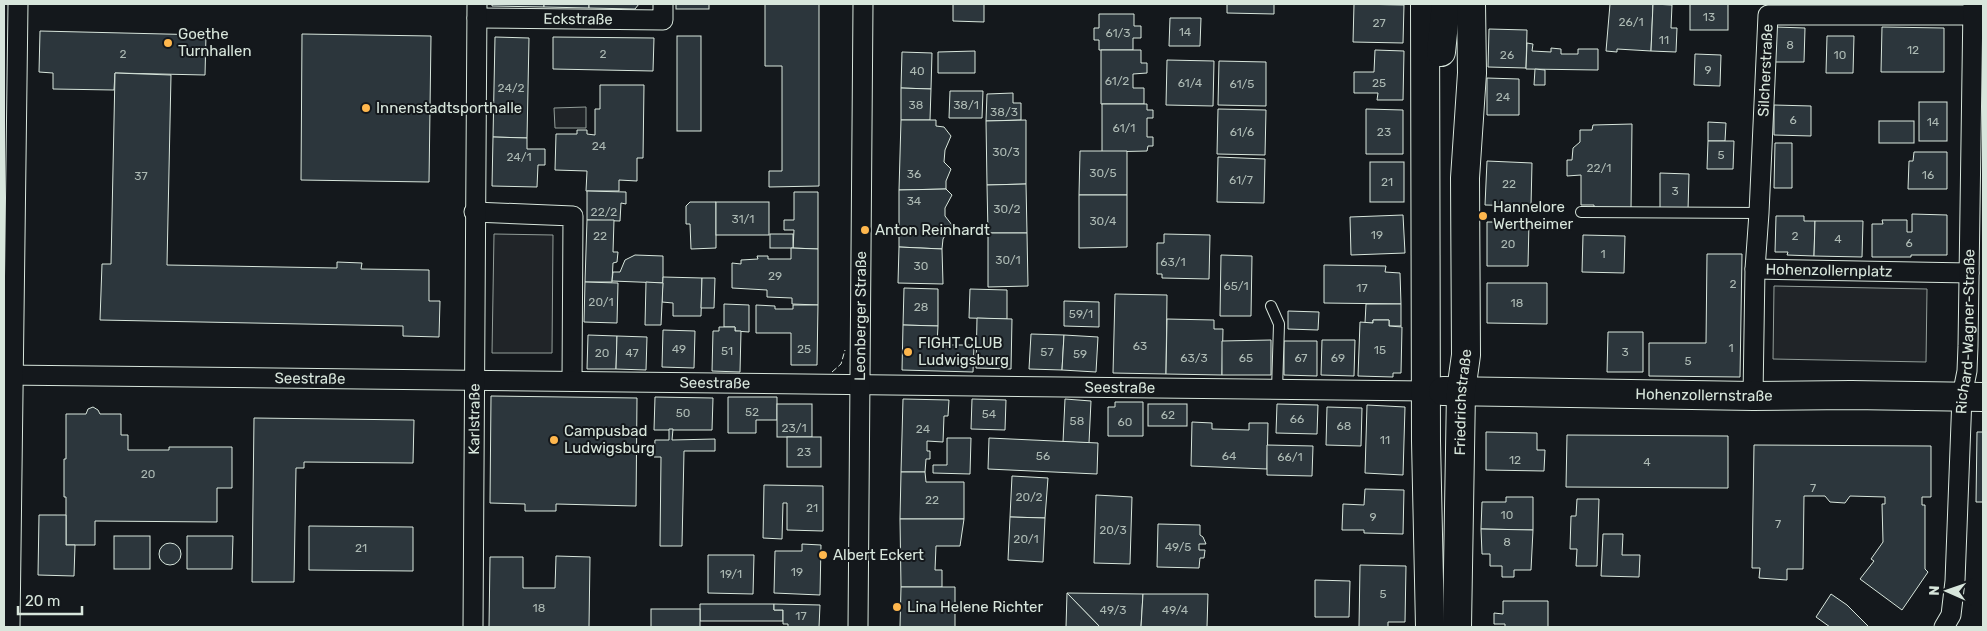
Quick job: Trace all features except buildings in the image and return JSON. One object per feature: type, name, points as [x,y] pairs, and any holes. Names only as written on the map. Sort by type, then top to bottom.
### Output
[{"type":"main road","name":"Friedrichstraße","points":[[1447,4],[1472,72],[1465,178],[1466,355],[1462,391],[1457,627]]},
{"type":"main road","name":"Friedrichstraße","points":[[1430,627],[1426,391],[1426,208],[1435,169],[1439,126],[1440,68],[1447,4]]},
{"type":"main road","name":"Hohenzollernstraße","points":[[1426,391],[1753,396],[1972,396]]},
{"type":"street","points":[[10,627],[8,375],[18,4]]},
{"type":"street","name":"Eckstraße","points":[[476,11],[663,20],[663,4]]},
{"type":"street","name":"Leonberger Straße","points":[[858,627],[863,4]]},
{"type":"street","name":"Richard-Wagner-Straße","points":[[1944,627],[1951,615],[1972,396],[1967,371],[1978,75],[1973,9]]},
{"type":"street","name":"Silcherstraße","points":[[1755,269],[1768,15],[1973,9]]},
{"type":"street","name":"Karlstraße","points":[[473,627],[476,11]]},
{"type":"street","points":[[474,212],[573,216],[572,381]]},
{"type":"street","name":"Hohenzollernplatz","points":[[1753,396],[1755,269],[1970,273]]},
{"type":"street","name":"Seestraße","points":[[8,375],[1426,391]]},
{"type":"lane","points":[[1581,212],[1759,213]]},
{"type":"lane","points":[[1270,306],[1279,324],[1277,390]]},
{"type":"shaded area","points":[[586,107],[586,128],[555,128],[554,108]]},
{"type":"shaded area","points":[[494,234],[553,235],[552,353],[492,353]]},
{"type":"shaded area","points":[[1774,286],[1927,289],[1926,362],[1773,359]]},
{"type":"fence","points":[[832,372],[841,364],[845,350]]},
{"type":"place","name":"Goethe Turnhallen","points":[[168,43]]},
{"type":"place","name":"Innenstadtsporthalle","points":[[366,108]]},
{"type":"place","name":"Hannelore Wertheimer","points":[[1483,216]]},
{"type":"place","name":"Anton Reinhardt","points":[[865,230]]},
{"type":"place","name":"FIGHT CLUB Ludwigsburg","points":[[908,352]]},
{"type":"place","name":"Campusbad Ludwigsburg","points":[[554,440]]},
{"type":"place","name":"Albert Eckert","points":[[823,555]]},
{"type":"place","name":"Lina Helene Richter","points":[[897,607]]}]
